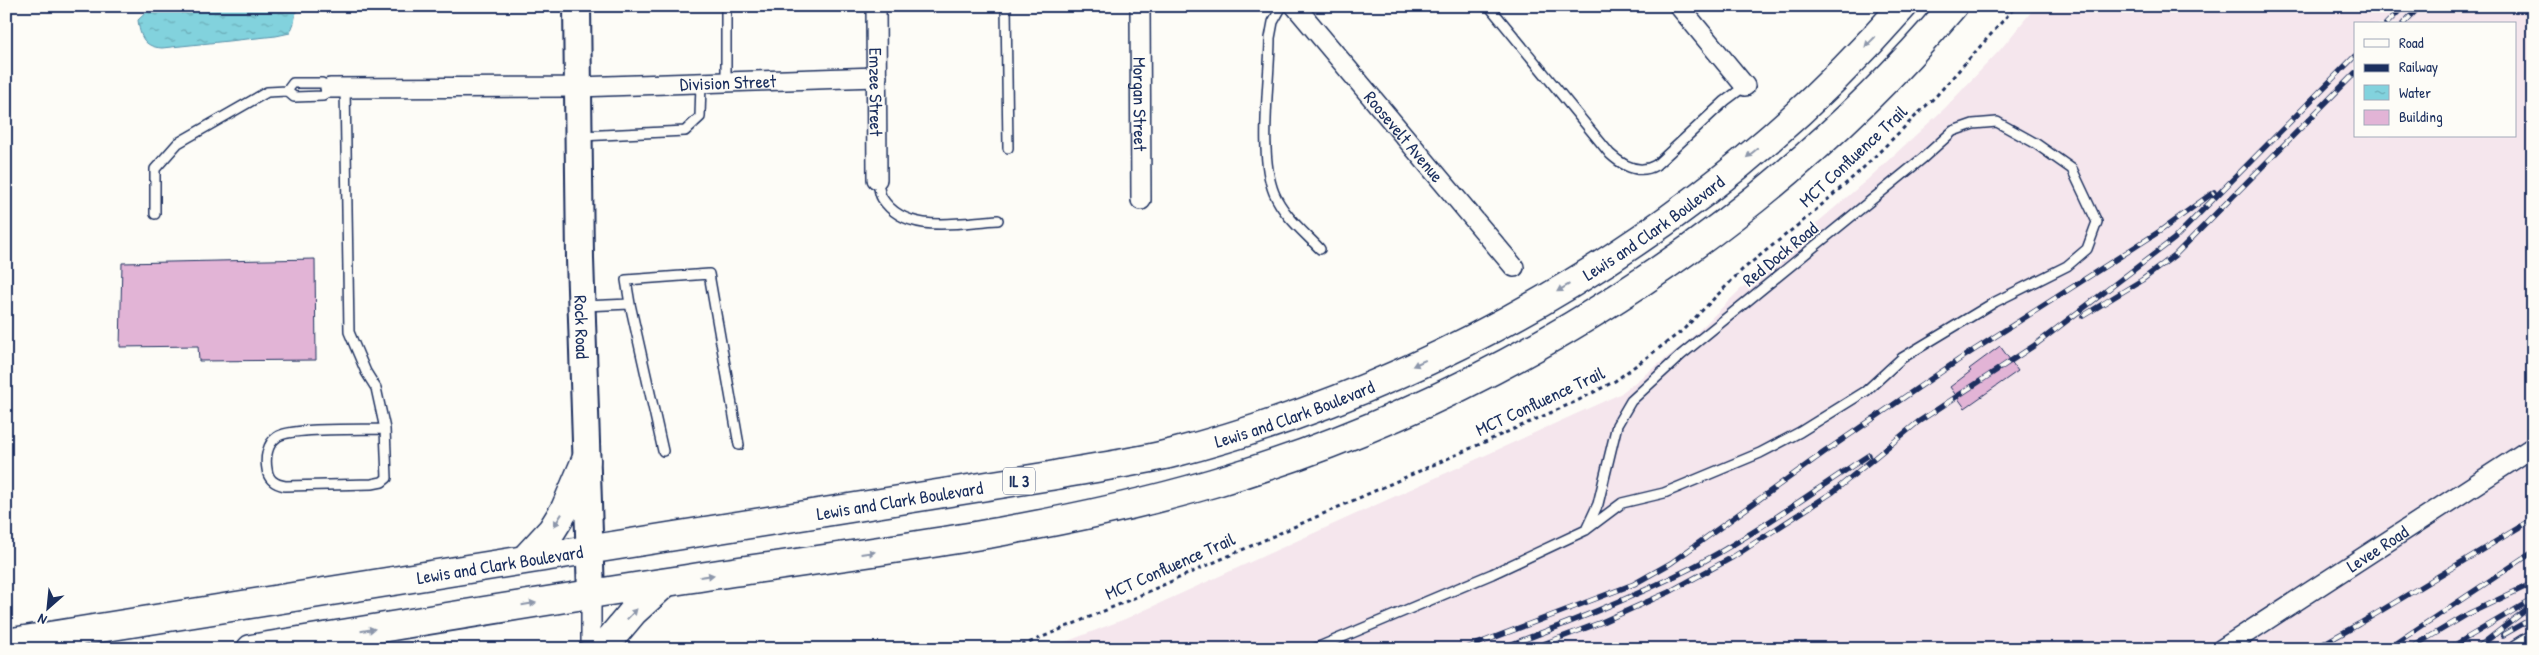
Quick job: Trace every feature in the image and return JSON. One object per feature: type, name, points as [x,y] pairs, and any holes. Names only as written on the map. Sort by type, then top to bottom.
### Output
[{"type":"highway","name":"Lewis and Clark Boulevard","points":[[6,643],[526,558],[589,550],[1050,476],[1171,453],[1310,409],[1392,376],[1468,340],[1534,305],[1668,220],[1772,137],[1824,89],[1903,6]]},
{"type":"highway","name":"Lewis and Clark Boulevard","points":[[251,649],[591,594],[926,545],[1029,527],[1156,498],[1216,482],[1294,456],[1421,404],[1496,368],[1562,331],[1641,282],[1706,236],[1765,190],[1830,134],[1891,74],[1953,6]]},
{"type":"highway","points":[[526,558],[552,530],[565,509],[586,460]]},
{"type":"highway","points":[[602,649],[634,612],[664,583]]},
{"type":"main road","name":"Rock Road","points":[[577,6],[582,306],[591,594]]},
{"type":"street","name":"Emzee Street","points":[[876,6],[877,179]]},
{"type":"street","name":"Morgan Street","points":[[1140,6],[1141,200]]},
{"type":"street","name":"Roosevelt Avenue","points":[[1295,6],[1514,266]]},
{"type":"street","points":[[1678,6],[1745,86]]},
{"type":"street","name":"Division Street","points":[[337,88],[578,87],[876,77]]},
{"type":"street","name":"Levee Road","points":[[2222,649],[2533,447]]},
{"type":"street","name":"Rock Road","points":[[591,594],[591,649]]},
{"type":"lane","points":[[726,6],[726,82]]},
{"type":"lane","points":[[1006,6],[1008,148]]},
{"type":"lane","points":[[1282,6],[1273,22],[1270,38],[1268,167],[1271,183],[1279,201],[1287,213],[1320,249]]},
{"type":"lane","points":[[1489,6],[1610,154],[1628,167],[1647,170],[1656,165],[1725,100],[1745,86]]},
{"type":"lane","points":[[287,91],[293,83],[322,83],[337,88]]},
{"type":"lane","points":[[579,136],[685,132],[700,116],[701,83]]},
{"type":"lane","points":[[155,214],[155,169],[178,143],[267,92],[287,91],[294,97],[312,97],[323,96],[337,88]]},
{"type":"lane","points":[[337,88],[349,332],[366,372],[376,388],[385,429],[387,478],[382,482],[285,486],[270,479],[266,455],[271,444],[281,434],[385,429]]},
{"type":"lane","name":"Red Dock Road","points":[[1997,122],[2036,143],[2072,170],[2097,222],[2087,248],[2067,266],[1995,302],[1902,358],[1866,391],[1800,432],[1760,453],[1664,493],[1622,503],[1586,530],[1598,504],[1617,425],[1631,401],[1681,355],[1923,158],[1953,131],[1974,124],[1997,122]]},
{"type":"lane","points":[[877,179],[881,196],[896,213],[923,224],[998,220]]},
{"type":"lane","points":[[662,451],[626,280],[709,274],[739,445]]},
{"type":"lane","points":[[582,306],[630,304]]},
{"type":"lane","points":[[1314,649],[1492,574],[1586,530]]},
{"type":"lane","points":[[2509,649],[2533,634]]},
{"type":"path","name":"MCT Confluence Trail","points":[[998,649],[1026,644],[1125,602],[1577,401],[1615,381],[1682,331],[1742,270],[1809,216],[1860,171],[1937,95],[2016,6]]},
{"type":"shaded area","points":[[2036,6],[2533,6],[2533,649],[1047,649],[1125,619],[1620,394],[1687,342],[1748,282],[1868,179],[1945,108],[2000,50]]},
{"type":"water","points":[[153,6],[297,6],[290,33],[162,48],[151,46],[147,43],[142,36],[139,26],[138,20]]},
{"type":"building","points":[[315,259],[316,360],[199,361],[198,346],[120,347],[122,263]]},
{"type":"building","points":[[2000,346],[2018,371],[1965,408],[1950,387],[1971,371],[1969,369]]},
{"type":"railway","points":[[2388,22],[2404,6]]},
{"type":"railway","points":[[2405,22],[2420,6]]},
{"type":"railway","points":[[1530,649],[1602,622],[1669,592],[1733,557],[1833,492],[1918,422],[2035,345],[2174,239],[2354,57]]},
{"type":"railway","points":[[2083,316],[2142,280],[2175,255],[2354,74]]},
{"type":"railway","points":[[1464,649],[1634,584],[1671,563],[1823,453],[1960,359],[2160,231],[2214,192]]},
{"type":"railway","points":[[1499,649],[1619,602],[1689,569],[1758,529],[1869,455]]},
{"type":"railway","points":[[2314,649],[2533,519]]},
{"type":"railway","points":[[2387,649],[2533,552]]},
{"type":"railway","points":[[2409,649],[2468,614],[2533,583]]},
{"type":"railway","points":[[2448,649],[2533,599]]},
{"type":"railway","points":[[2476,649],[2527,609]]},
{"type":"railway","points":[[2503,635],[2533,618]]}]
